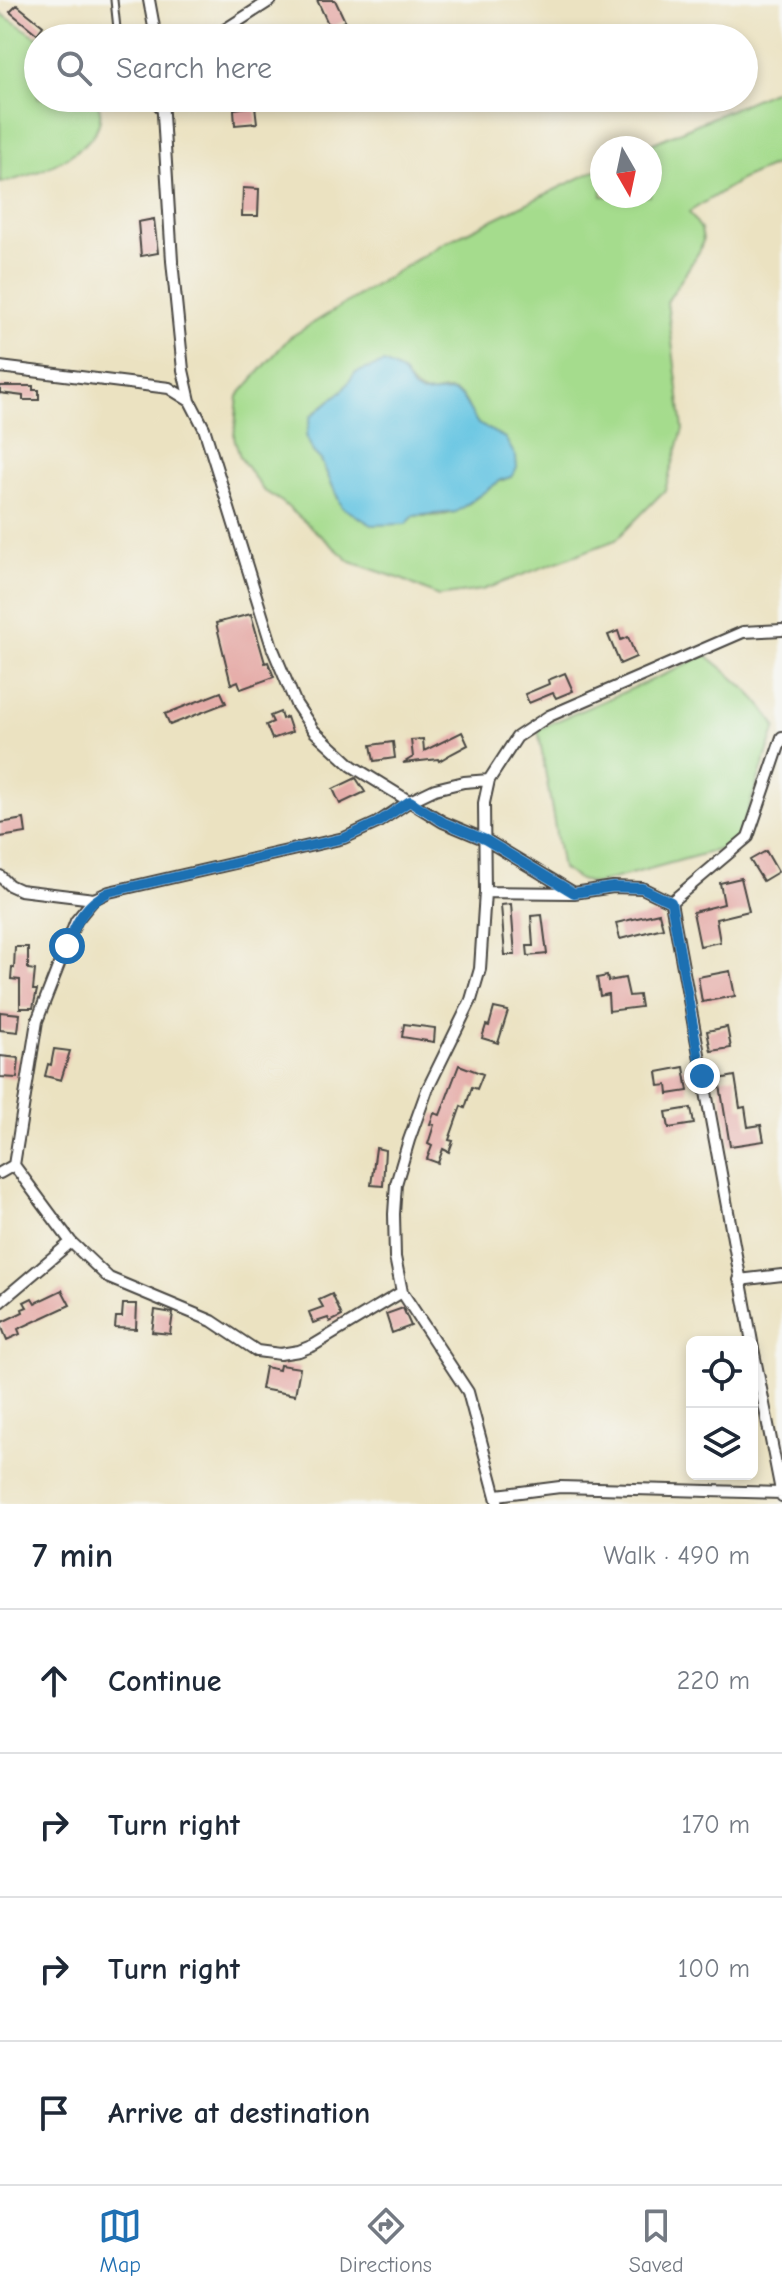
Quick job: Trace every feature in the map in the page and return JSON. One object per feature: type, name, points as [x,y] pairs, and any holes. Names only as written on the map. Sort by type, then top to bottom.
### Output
[{"type":"street","points":[[149,0],[153,24]]},
{"type":"street","points":[[234,24],[271,0]]},
{"type":"street","points":[[163,113],[172,261],[183,370],[190,401],[204,428],[272,647],[296,704],[314,731],[352,766],[443,822],[486,840],[574,893]]},
{"type":"street","points":[[0,367],[169,388],[190,401]]},
{"type":"street","points":[[758,1373],[782,1494],[560,1487],[497,1499],[468,1392],[402,1292],[395,1257],[394,1214],[396,1184],[427,1090],[471,1000],[480,969],[485,892],[484,803],[489,780],[517,737],[549,716],[743,632],[782,630]]},
{"type":"street","points":[[671,902],[748,837],[782,737]]},
{"type":"street","points":[[402,1292],[314,1345],[280,1354],[257,1351],[212,1321],[109,1278],[71,1242],[14,1165],[37,1021],[76,921],[94,899],[109,892],[344,838],[377,823],[435,789],[489,780]]},
{"type":"street","points":[[0,876],[20,890],[94,899]]},
{"type":"street","points":[[485,892],[574,893],[613,887],[642,888],[671,902]]},
{"type":"street","points":[[671,902],[751,1336]]},
{"type":"street","points":[[0,1173],[14,1165]]},
{"type":"street","points":[[0,1302],[71,1242]]},
{"type":"street","points":[[739,1280],[782,1275]]},
{"type":"lane","points":[[114,0],[117,24]]},
{"type":"green space","points":[[0,13],[24,29],[24,112],[100,114],[96,130],[70,156],[32,174],[0,183]]},
{"type":"green space","points":[[782,87],[782,162],[744,178],[689,212],[701,229],[703,240],[700,250],[667,302],[683,429],[665,490],[616,540],[482,590],[438,596],[351,562],[282,502],[263,490],[240,457],[234,437],[238,396],[289,338],[442,244],[590,173],[590,208],[662,208],[662,139],[725,112],[758,112],[758,97]],"holes":[[[402,372],[411,384],[427,394],[446,391],[461,396],[477,423],[505,438],[511,477],[448,514],[402,515],[342,507],[321,460],[313,452],[311,416],[343,390],[355,374]]]},
{"type":"green space","points":[[705,654],[753,696],[776,727],[740,834],[725,848],[595,884],[580,880],[562,869],[538,729]]},
{"type":"water","points":[[384,363],[402,372],[413,389],[422,394],[453,392],[462,397],[478,424],[505,438],[516,457],[517,468],[511,477],[501,480],[456,512],[414,516],[406,524],[372,525],[342,507],[321,460],[313,452],[306,436],[311,416],[343,390],[355,373]]},
{"type":"building","points":[[317,0],[335,0],[345,21],[328,24]]},
{"type":"building","points":[[17,5],[41,24],[25,24],[10,12]]},
{"type":"building","points":[[234,112],[256,112],[257,123],[235,125]]},
{"type":"building","points":[[243,188],[259,189],[258,216],[242,216]]},
{"type":"building","points":[[154,219],[158,253],[141,256],[138,222]]},
{"type":"building","points":[[0,386],[33,386],[33,390],[39,390],[39,400],[23,400],[23,396],[0,393]]},
{"type":"building","points":[[251,614],[265,663],[268,662],[274,677],[241,689],[238,681],[231,684],[216,623]]},
{"type":"building","points":[[618,631],[621,640],[628,637],[636,657],[620,664],[608,635]]},
{"type":"building","points":[[565,673],[573,691],[556,698],[553,693],[529,703],[525,694]]},
{"type":"building","points":[[221,692],[226,703],[170,725],[165,714]]},
{"type":"building","points":[[280,712],[282,719],[287,717],[292,732],[272,739],[266,725],[273,722],[270,716]]},
{"type":"building","points":[[462,732],[468,745],[439,761],[403,763],[413,757],[411,740],[423,739],[424,751]]},
{"type":"building","points":[[393,742],[395,758],[374,761],[371,745]]},
{"type":"building","points":[[356,778],[365,792],[340,804],[333,789]]},
{"type":"building","points":[[24,819],[26,833],[0,837],[0,823]]},
{"type":"building","points":[[766,851],[778,872],[763,881],[750,860]]},
{"type":"building","points":[[741,878],[749,911],[716,919],[720,942],[700,946],[693,912],[724,904],[720,883]]},
{"type":"building","points":[[511,904],[515,955],[505,955],[501,905]]},
{"type":"building","points":[[659,913],[663,928],[620,939],[616,923]]},
{"type":"building","points":[[542,915],[547,954],[528,956],[527,946],[533,946],[531,916]]},
{"type":"building","points":[[15,947],[28,947],[28,969],[35,970],[33,990],[37,990],[33,1008],[20,1008],[20,980],[11,979]]},
{"type":"building","points":[[730,971],[735,996],[702,1002],[698,977]]},
{"type":"building","points":[[607,976],[608,981],[625,978],[629,996],[639,995],[641,1007],[609,1011],[608,994],[600,996],[597,978]]},
{"type":"building","points":[[494,1008],[508,1011],[498,1043],[482,1038]]},
{"type":"building","points":[[0,1012],[20,1014],[18,1032],[0,1030]]},
{"type":"building","points":[[404,1024],[435,1028],[434,1042],[402,1037]]},
{"type":"building","points":[[727,1027],[731,1048],[711,1051],[707,1031]]},
{"type":"building","points":[[54,1049],[70,1051],[61,1080],[45,1076]]},
{"type":"building","points":[[0,1056],[19,1058],[17,1078],[0,1077]]},
{"type":"building","points":[[459,1065],[483,1074],[477,1089],[472,1087],[465,1108],[461,1106],[449,1140],[453,1141],[449,1152],[443,1149],[438,1163],[427,1159],[434,1125],[430,1124],[434,1113],[440,1115]]},
{"type":"building","points":[[684,1067],[688,1091],[668,1094],[667,1085],[659,1086],[657,1072]]},
{"type":"building","points":[[735,1076],[740,1108],[745,1107],[748,1127],[761,1125],[764,1141],[730,1146],[719,1079]]},
{"type":"building","points":[[691,1108],[694,1124],[669,1128],[666,1112]]},
{"type":"building","points":[[376,1148],[385,1150],[383,1186],[371,1185]]},
{"type":"building","points":[[62,1290],[70,1305],[18,1329],[20,1334],[7,1340],[0,1323],[23,1312],[22,1309],[27,1307],[24,1302],[32,1298],[35,1303]]},
{"type":"building","points":[[332,1294],[342,1316],[330,1322],[328,1318],[313,1323],[309,1312],[323,1307],[319,1300]]},
{"type":"building","points":[[123,1304],[137,1304],[136,1329],[115,1328],[116,1317],[122,1317]]},
{"type":"building","points":[[403,1308],[411,1326],[392,1333],[386,1314]]},
{"type":"building","points":[[155,1310],[173,1313],[170,1334],[152,1332]]},
{"type":"building","points":[[280,1365],[300,1368],[295,1395],[261,1389],[265,1367],[279,1370]]},
{"type":"route","points":[[67,946],[76,921],[94,899],[109,892],[344,838],[377,823],[410,801],[443,822],[486,840],[574,893],[613,887],[642,888],[671,902],[702,1076]]}]
